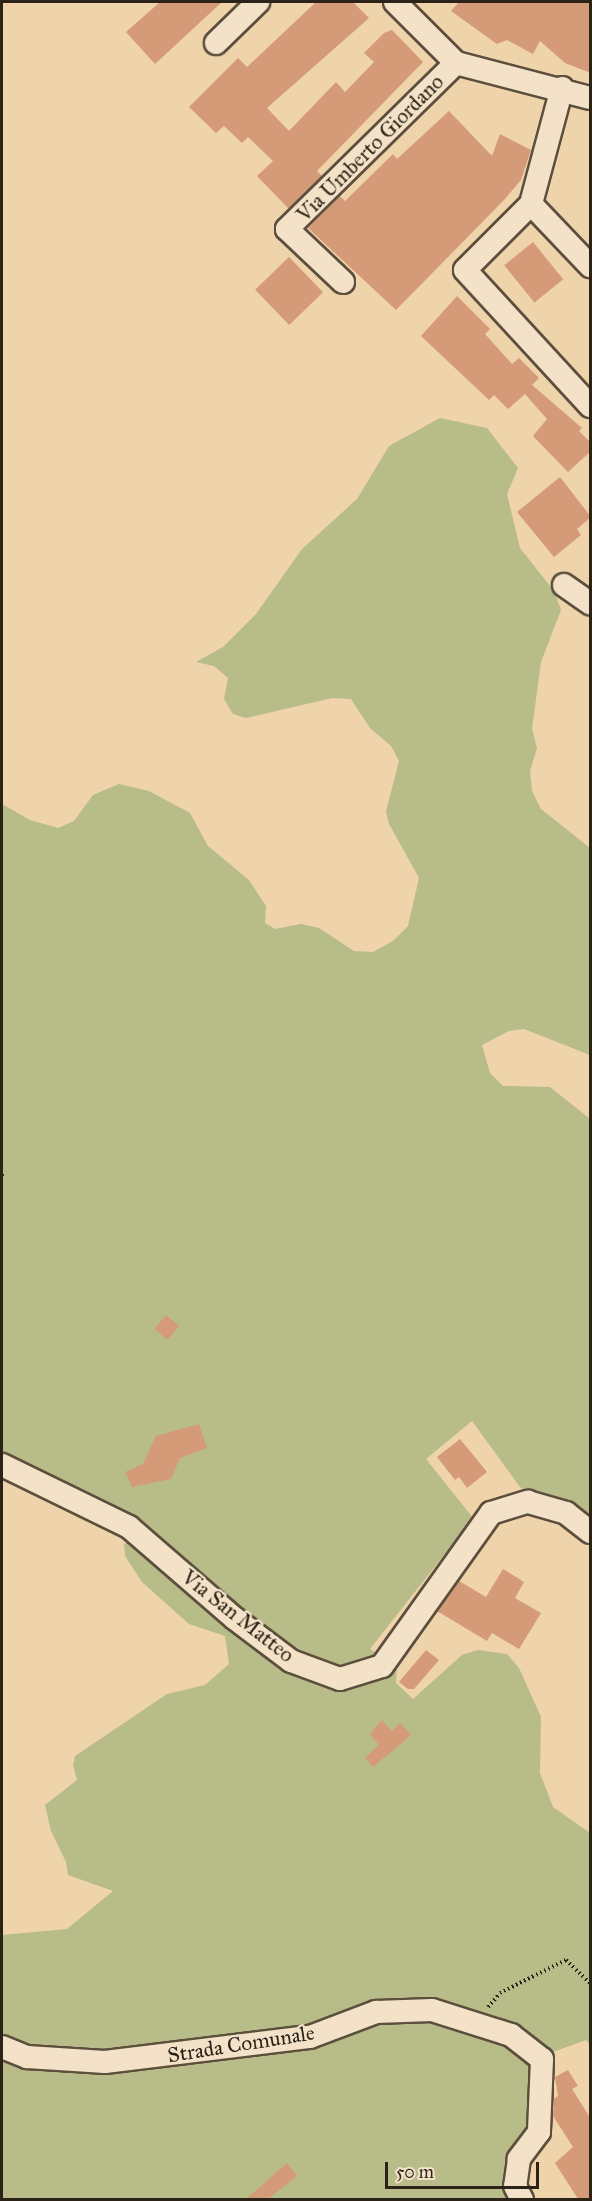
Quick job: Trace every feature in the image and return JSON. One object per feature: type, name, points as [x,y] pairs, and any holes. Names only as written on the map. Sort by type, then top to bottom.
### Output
[{"type":"street","points":[[216,43],[258,2]]},
{"type":"street","points":[[395,2],[456,63],[562,88],[591,98]]},
{"type":"street","name":"Via Umberto Giordano","points":[[343,282],[287,229],[456,63]]},
{"type":"street","points":[[562,88],[531,204],[465,270],[591,406]]},
{"type":"street","points":[[531,204],[591,266]]},
{"type":"street","points":[[564,585],[591,603]]},
{"type":"street","name":"Via San Matteo","points":[[2,1465],[129,1527],[234,1618],[291,1661],[340,1679],[382,1666],[491,1514],[528,1502],[566,1513],[591,1532]]},
{"type":"street","name":"Strada Comunale","points":[[2,2048],[27,2057],[105,2062],[310,2037],[376,2012],[432,2010],[511,2035],[542,2059],[539,2132],[519,2159],[515,2187],[522,2199]]},
{"type":"path","points":[[474,2024],[500,1993],[566,1960],[591,1983]]},
{"type":"green space","points":[[440,418],[487,428],[518,468],[507,494],[520,548],[554,591],[561,610],[541,662],[532,729],[537,748],[530,771],[532,791],[541,809],[590,848],[590,1055],[524,1029],[509,1031],[482,1045],[490,1073],[503,1086],[550,1087],[590,1119],[590,1526],[520,1487],[472,1421],[426,1459],[473,1518],[370,1649],[397,1666],[396,1683],[413,1699],[462,1655],[478,1650],[507,1654],[519,1668],[541,1717],[540,1773],[553,1807],[590,1833],[590,2045],[586,2040],[553,2052],[523,2045],[540,2101],[507,2164],[505,2187],[510,2199],[2,2199],[2,1935],[67,1929],[113,1891],[68,1875],[66,1862],[51,1831],[45,1805],[77,1780],[73,1765],[75,1756],[167,1694],[205,1685],[229,1664],[225,1636],[189,1624],[142,1582],[125,1556],[124,1544],[140,1536],[2,1468],[2,804],[30,820],[58,828],[74,821],[93,795],[119,784],[149,791],[190,813],[208,846],[249,880],[266,906],[265,923],[275,929],[301,924],[319,928],[354,951],[373,952],[393,941],[408,926],[419,878],[389,824],[386,811],[399,761],[391,746],[370,728],[351,699],[332,698],[246,718],[233,714],[224,699],[228,678],[214,666],[196,662],[223,647],[256,614],[302,549],[357,499],[389,446]]},
{"type":"building","points":[[160,2],[222,2],[155,64],[126,32]]},
{"type":"building","points":[[316,2],[353,2],[369,18],[267,108],[289,131],[336,82],[345,92],[374,62],[364,53],[384,33],[392,30],[423,62],[317,171],[322,176],[289,209],[257,176],[273,161],[248,137],[242,143],[224,126],[216,133],[189,107],[238,58],[247,67]]},
{"type":"building","points":[[459,2],[591,2],[591,73],[565,63],[540,41],[533,54],[507,40],[497,44],[451,11]]},
{"type":"building","points":[[449,111],[492,156],[500,134],[531,150],[521,180],[396,310],[308,228],[340,196],[345,201],[393,154],[397,159]]},
{"type":"building","points":[[533,242],[563,279],[534,303],[504,265]]},
{"type":"building","points":[[289,257],[323,292],[289,325],[255,290]]},
{"type":"building","points":[[457,296],[490,329],[485,334],[512,364],[519,358],[539,378],[532,385],[582,428],[579,431],[591,443],[591,451],[568,472],[533,436],[547,419],[525,394],[508,409],[494,395],[489,400],[421,336]]},
{"type":"building","points":[[560,477],[591,517],[577,529],[581,535],[554,557],[517,512]]},
{"type":"building","points":[[166,1315],[179,1326],[167,1340],[154,1329]]},
{"type":"building","points":[[199,1424],[207,1448],[180,1458],[171,1479],[132,1487],[125,1472],[143,1464],[156,1436]]},
{"type":"building","points":[[460,1439],[487,1472],[467,1488],[459,1477],[455,1480],[437,1457]]},
{"type":"building","points":[[503,1569],[524,1582],[515,1598],[541,1613],[519,1649],[492,1633],[487,1641],[437,1611],[459,1581],[486,1597]]},
{"type":"building","points":[[426,1650],[439,1660],[414,1689],[408,1689],[399,1682]]},
{"type":"building","points":[[382,1720],[392,1731],[400,1723],[411,1735],[373,1767],[365,1758],[379,1745],[370,1734]]},
{"type":"building","points":[[568,2070],[578,2086],[572,2089],[591,2119],[591,2199],[578,2199],[555,2163],[573,2147],[553,2116],[554,2099],[558,2096],[555,2077]]},
{"type":"building","points":[[287,2163],[297,2176],[268,2199],[246,2199]]}]
